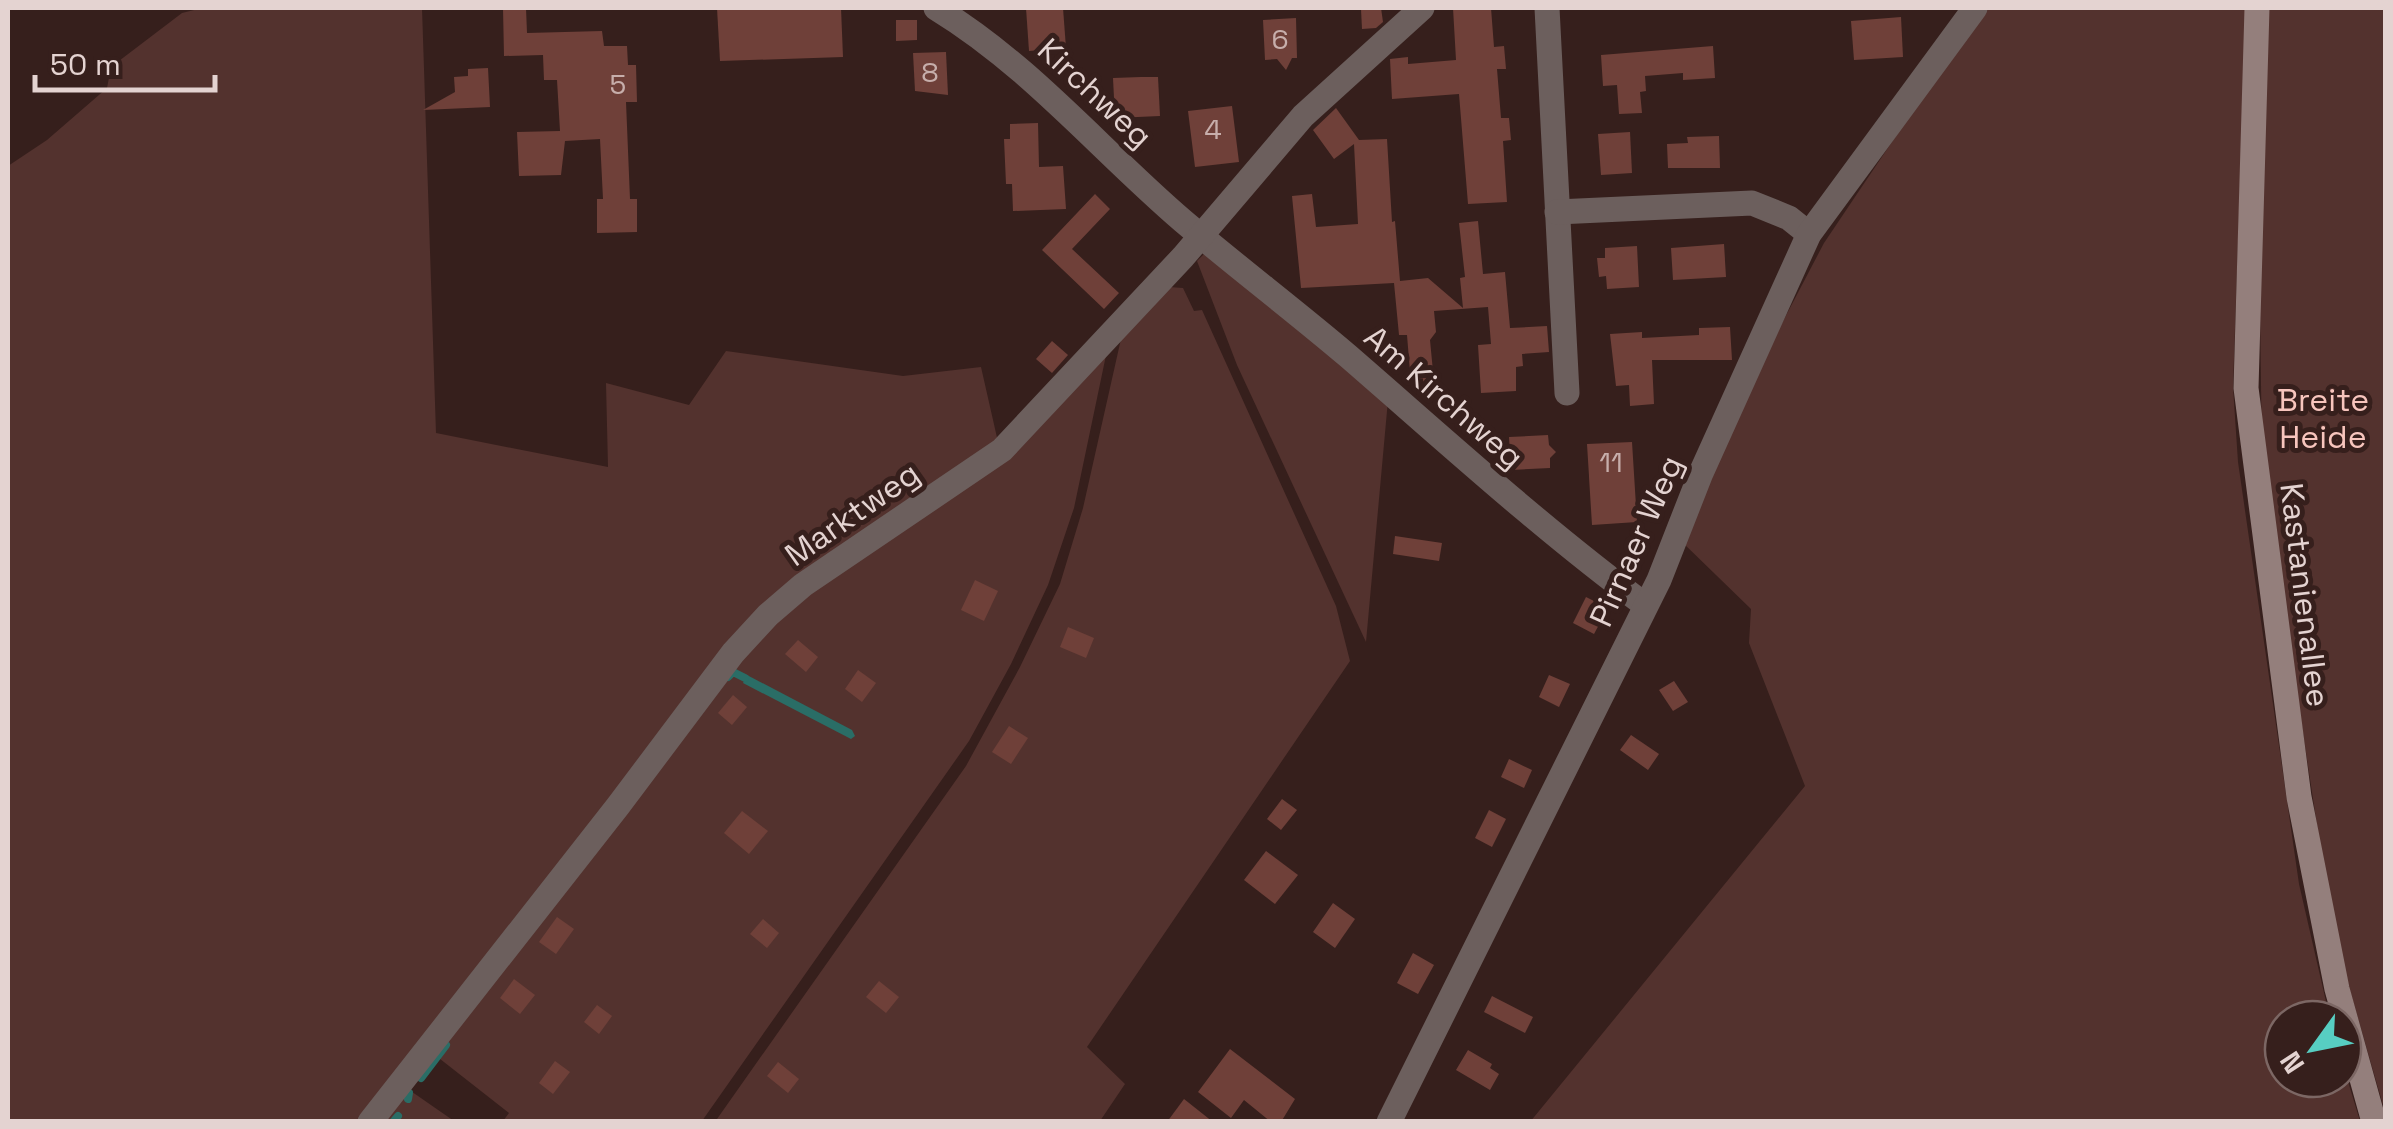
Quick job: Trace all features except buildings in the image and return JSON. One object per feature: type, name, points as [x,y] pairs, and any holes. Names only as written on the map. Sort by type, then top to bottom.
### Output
[{"type":"main road","name":"Kastanienallee","points":[[2257,8],[2246,388],[2299,797],[2337,990],[2374,1122]]},
{"type":"street","name":"Kirchweg","points":[[936,8],[1030,76],[1202,236]]},
{"type":"street","name":"Marktweg","points":[[370,1122],[744,640],[804,585],[1002,450],[1202,236],[1303,116],[1422,8]]},
{"type":"street","points":[[1547,8],[1567,393]]},
{"type":"street","name":"Pirnaer Weg","points":[[1390,1122],[1558,789],[1645,606],[1809,234],[1975,8]]},
{"type":"street","points":[[1557,212],[1752,203],[1789,218],[1809,234]]},
{"type":"street","name":"Am Kirchweg","points":[[1202,236],[1560,541],[1645,606]]},
{"type":"green space","points":[[202,8],[422,8],[436,433],[608,467],[606,383],[689,405],[726,351],[903,376],[981,367],[998,442],[804,577],[362,1121],[8,1122],[8,166],[47,140],[107,88],[111,67],[182,13]]},
{"type":"green space","points":[[1982,8],[2246,8],[2233,387],[2238,462],[2299,884],[2325,999],[2263,999],[2263,1099],[2353,1099],[2360,1121],[1530,1122],[1805,786],[1749,643],[1751,609],[1681,541],[1737,409],[1824,243]]},
{"type":"green space","name":"Breite Heide","points":[[2267,8],[2385,8],[2385,1112],[2363,1036],[2363,999],[2352,999],[2327,891],[2262,462],[2259,225]]},
{"type":"green space","points":[[1209,249],[1388,400],[1366,642],[1237,365],[1197,261]]},
{"type":"green space","points":[[1169,287],[1183,288],[1194,311],[1202,310],[1336,606],[1350,661],[1087,1047],[1125,1084],[1100,1121],[720,1122],[717,1119],[966,766],[1020,667],[1060,584],[1083,508],[1123,330]]},
{"type":"green space","points":[[1109,341],[1074,508],[1048,585],[1011,664],[969,741],[702,1121],[503,1121],[509,1113],[435,1055],[770,620],[885,538]]},
{"type":"green space","points":[[405,1087],[454,1121],[378,1122]]},
{"type":"water","points":[[747,675],[852,730],[855,736],[851,739],[743,683]]},
{"type":"waterway","points":[[728,677],[733,672],[745,678]]},
{"type":"waterway","points":[[421,1078],[446,1045]]},
{"type":"waterway","points":[[408,1099],[409,1093]]},
{"type":"waterway","points":[[393,1122],[398,1116]]}]
